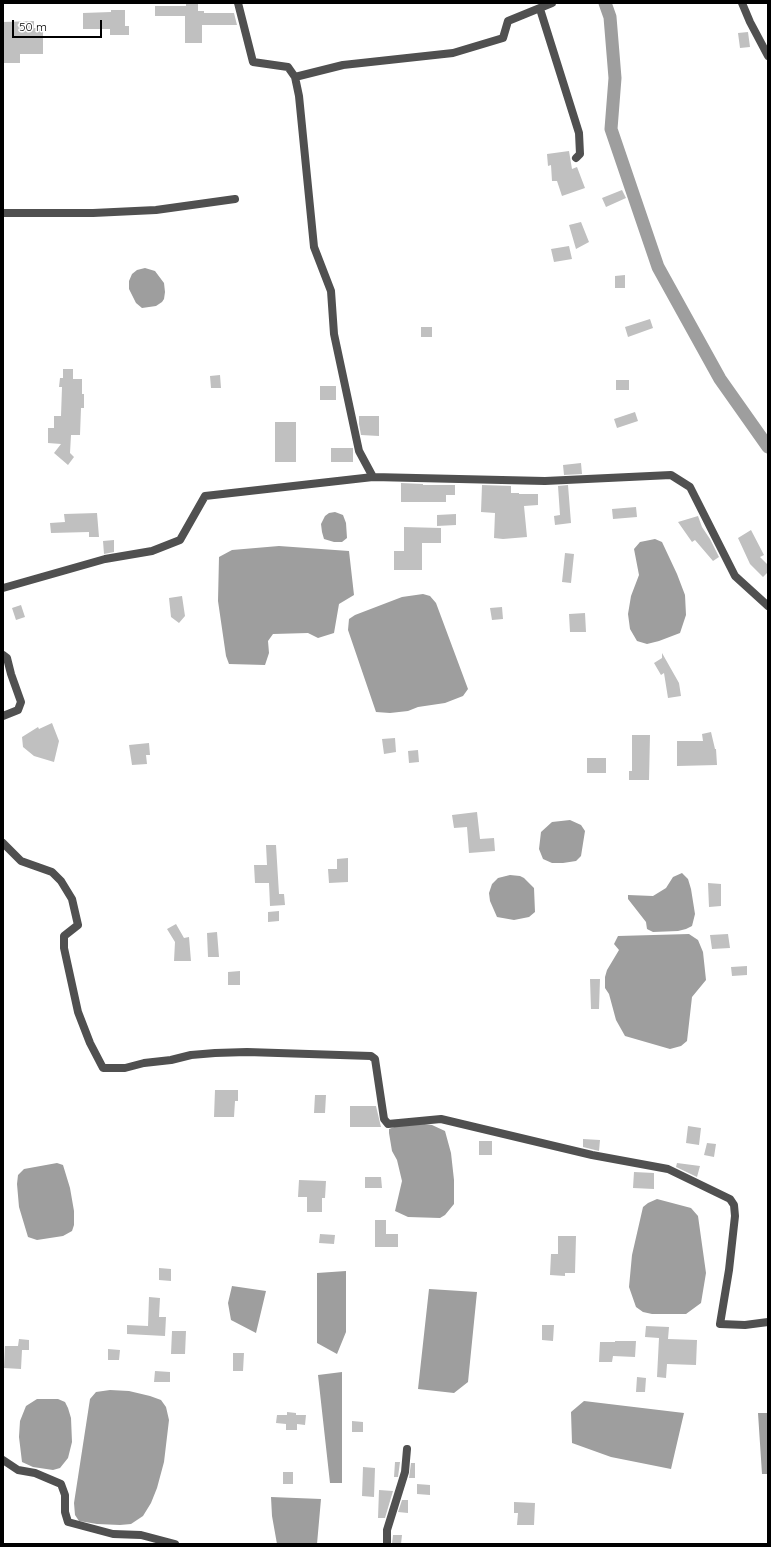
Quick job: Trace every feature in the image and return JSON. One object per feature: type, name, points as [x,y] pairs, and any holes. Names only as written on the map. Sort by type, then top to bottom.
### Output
[{"type":"street","points":[[238,3],[253,62],[288,67],[295,77],[300,96],[314,247],[331,291],[334,334],[359,451],[373,477]]},
{"type":"street","points":[[295,77],[343,65],[453,53],[503,38],[508,21],[552,3]]},
{"type":"street","points":[[742,3],[768,56]]},
{"type":"street","points":[[540,9],[579,133],[580,154],[576,158]]},
{"type":"street","points":[[3,213],[93,213],[148,210],[235,199]]},
{"type":"street","points":[[3,588],[105,559],[152,551],[180,540],[205,496],[373,477],[545,481],[671,474],[690,487],[735,576],[768,606]]},
{"type":"street","points":[[3,655],[7,658],[20,702],[18,710],[3,716]]},
{"type":"street","points":[[3,843],[20,861],[52,872],[61,881],[72,899],[78,926],[64,936],[64,948],[78,1012],[90,1043],[103,1068],[125,1068],[144,1063],[171,1060],[191,1055],[215,1053],[247,1052],[371,1056],[375,1059],[384,1119],[388,1124],[441,1119],[592,1155],[668,1169],[730,1199],[734,1205],[735,1216],[730,1263],[720,1324],[745,1325],[768,1322]]},
{"type":"street","points":[[387,1544],[387,1530],[405,1472],[407,1449]]},
{"type":"street","points":[[3,1460],[18,1470],[35,1473],[60,1484],[65,1496],[65,1512],[68,1522],[113,1534],[141,1535],[175,1544]]},
{"type":"shaded area","points":[[145,268],[155,271],[164,283],[165,292],[162,302],[156,306],[142,308],[136,303],[129,289],[129,281],[132,274],[137,270]]},
{"type":"shaded area","points":[[335,512],[343,515],[346,523],[347,538],[342,542],[334,542],[324,539],[322,532],[321,524],[325,516],[329,513]]},
{"type":"shaded area","points":[[655,539],[662,542],[677,574],[685,595],[686,615],[680,633],[647,644],[637,641],[630,629],[628,614],[631,596],[639,575],[634,549],[640,542]]},
{"type":"shaded area","points":[[279,546],[349,551],[354,595],[339,604],[334,633],[318,638],[308,633],[273,634],[268,641],[269,653],[265,665],[229,664],[226,656],[218,601],[219,557],[232,550]]},
{"type":"shaded area","points":[[423,594],[430,596],[436,603],[468,689],[463,696],[445,703],[418,707],[408,711],[390,713],[376,712],[348,630],[349,619],[355,615],[402,597]]},
{"type":"shaded area","points":[[570,820],[581,825],[585,831],[581,856],[576,861],[563,863],[552,863],[543,859],[539,849],[541,832],[552,822]]},
{"type":"shaded area","points":[[682,873],[688,879],[691,889],[695,914],[692,926],[678,931],[653,932],[647,929],[646,922],[628,899],[628,895],[653,896],[666,888],[673,877]]},
{"type":"shaded area","points":[[510,875],[524,878],[534,888],[535,912],[529,917],[514,920],[497,917],[490,901],[489,893],[492,884],[498,878]]},
{"type":"shaded area","points":[[689,934],[698,940],[703,952],[706,980],[692,997],[687,1041],[681,1046],[670,1049],[625,1036],[616,1020],[609,994],[605,988],[605,977],[607,970],[619,950],[614,944],[618,936]]},
{"type":"shaded area","points":[[424,1124],[432,1125],[445,1131],[451,1153],[454,1180],[454,1204],[445,1215],[440,1218],[408,1217],[395,1211],[402,1181],[397,1160],[392,1151],[389,1129],[397,1126]]},
{"type":"shaded area","points":[[57,1163],[63,1165],[70,1188],[74,1211],[74,1225],[72,1231],[63,1236],[37,1240],[28,1237],[19,1207],[17,1184],[18,1175],[24,1169]]},
{"type":"shaded area","points":[[657,1199],[691,1208],[698,1216],[706,1273],[701,1303],[686,1314],[652,1314],[643,1312],[636,1307],[629,1287],[632,1255],[643,1207]]},
{"type":"shaded area","points":[[346,1271],[346,1332],[337,1354],[317,1343],[317,1273]]},
{"type":"shaded area","points":[[232,1286],[266,1291],[256,1333],[231,1320],[228,1303]]},
{"type":"shaded area","points":[[429,1289],[477,1292],[468,1382],[454,1393],[418,1389]]},
{"type":"shaded area","points":[[342,1372],[342,1483],[330,1483],[318,1375]]},
{"type":"shaded area","points":[[110,1390],[129,1391],[161,1400],[166,1407],[169,1420],[164,1462],[157,1488],[151,1503],[143,1516],[131,1524],[97,1524],[79,1521],[75,1515],[74,1503],[90,1399],[96,1392]]},
{"type":"shaded area","points":[[37,1399],[58,1399],[65,1402],[71,1418],[72,1442],[68,1458],[60,1468],[53,1470],[33,1467],[22,1462],[19,1437],[20,1421],[26,1406]]},
{"type":"shaded area","points":[[584,1401],[684,1413],[671,1469],[611,1457],[572,1443],[571,1412]]},
{"type":"shaded area","points":[[758,1413],[768,1413],[768,1474],[762,1474]]},
{"type":"shaded area","points":[[271,1497],[321,1499],[317,1544],[277,1544],[272,1516]]},
{"type":"building","points":[[186,3],[198,3],[198,11],[204,11],[204,13],[234,13],[237,25],[202,25],[202,43],[185,43],[185,16],[155,16],[155,6],[186,6]]},
{"type":"building","points":[[111,10],[125,10],[125,26],[129,26],[129,35],[110,35],[110,29],[83,29],[83,13],[111,12]]},
{"type":"building","points":[[34,21],[34,28],[43,28],[43,54],[20,54],[20,63],[3,63],[3,22]]},
{"type":"building","points":[[748,32],[750,47],[740,48],[738,33]]},
{"type":"building","points":[[569,151],[572,169],[577,167],[585,188],[562,196],[557,181],[552,181],[551,165],[548,166],[547,154]]},
{"type":"building","points":[[622,190],[626,198],[606,207],[602,198]]},
{"type":"building","points":[[581,222],[589,242],[576,249],[569,225]]},
{"type":"building","points":[[569,246],[572,259],[554,262],[551,249]]},
{"type":"building","points":[[625,275],[625,288],[615,288],[615,276]]},
{"type":"building","points":[[650,319],[653,328],[628,337],[625,327]]},
{"type":"building","points":[[421,327],[432,327],[432,337],[421,337]]},
{"type":"building","points":[[63,369],[73,369],[73,379],[82,379],[82,394],[84,394],[84,408],[81,408],[80,435],[71,435],[70,453],[74,457],[68,465],[54,453],[61,444],[48,443],[48,428],[54,428],[54,416],[61,416],[62,387],[59,387],[60,378],[63,378]]},
{"type":"building","points":[[220,375],[221,388],[211,388],[210,376]]},
{"type":"building","points":[[616,380],[629,380],[629,390],[616,390]]},
{"type":"building","points":[[320,386],[336,386],[336,400],[320,400]]},
{"type":"building","points":[[635,412],[638,421],[617,428],[614,419]]},
{"type":"building","points":[[359,416],[379,416],[379,436],[361,435]]},
{"type":"building","points":[[275,422],[296,422],[296,462],[275,462]]},
{"type":"building","points":[[331,448],[353,448],[353,462],[331,462]]},
{"type":"building","points":[[581,463],[582,474],[564,475],[563,465]]},
{"type":"building","points":[[401,483],[455,485],[455,495],[446,495],[446,502],[401,502]]},
{"type":"building","points":[[482,485],[511,486],[511,493],[538,494],[538,505],[524,506],[527,537],[503,539],[494,538],[495,513],[481,512]]},
{"type":"building","points":[[568,485],[571,523],[555,525],[554,516],[560,515],[558,486]]},
{"type":"building","points":[[636,507],[637,517],[613,519],[612,509]]},
{"type":"building","points":[[97,513],[99,537],[89,537],[89,532],[51,533],[50,523],[65,522],[64,514]]},
{"type":"building","points":[[456,514],[456,525],[437,526],[437,515]]},
{"type":"building","points":[[698,516],[702,527],[719,557],[713,561],[695,540],[692,542],[678,522]]},
{"type":"building","points":[[404,527],[441,528],[441,543],[422,543],[422,570],[394,570],[394,551],[404,551]]},
{"type":"building","points":[[751,530],[764,555],[760,557],[768,565],[768,572],[763,577],[750,564],[738,538]]},
{"type":"building","points":[[114,540],[114,552],[104,554],[103,541]]},
{"type":"building","points":[[565,553],[574,554],[571,583],[562,582]]},
{"type":"building","points":[[182,596],[185,616],[179,623],[171,617],[169,598]]},
{"type":"building","points":[[21,605],[25,617],[16,620],[12,608]]},
{"type":"building","points":[[502,607],[503,619],[492,620],[490,608]]},
{"type":"building","points":[[585,613],[586,632],[570,632],[569,614]]},
{"type":"building","points":[[662,653],[679,683],[681,696],[668,698],[664,673],[661,675],[654,663],[662,658]]},
{"type":"building","points":[[52,723],[59,741],[54,762],[34,756],[23,747],[22,737],[38,727],[39,729]]},
{"type":"building","points":[[711,732],[716,749],[717,765],[677,766],[677,741],[703,741],[702,734]]},
{"type":"building","points":[[632,735],[650,735],[649,780],[629,780],[629,771],[632,771]]},
{"type":"building","points":[[395,738],[396,752],[384,754],[382,739]]},
{"type":"building","points":[[149,743],[150,755],[146,755],[147,764],[132,765],[129,745]]},
{"type":"building","points":[[418,750],[419,762],[409,763],[408,751]]},
{"type":"building","points":[[587,758],[606,758],[606,773],[587,773]]},
{"type":"building","points":[[477,812],[480,839],[494,838],[495,851],[469,853],[467,827],[454,828],[452,815]]},
{"type":"building","points":[[266,845],[276,845],[279,894],[284,894],[285,905],[270,906],[269,883],[255,883],[254,865],[267,865]]},
{"type":"building","points":[[348,858],[348,882],[329,883],[328,869],[337,869],[337,859]]},
{"type":"building","points":[[708,883],[721,884],[721,906],[709,907]]},
{"type":"building","points":[[279,911],[279,921],[268,922],[268,912]]},
{"type":"building","points":[[176,924],[184,938],[189,937],[191,961],[174,961],[175,942],[167,929]]},
{"type":"building","points":[[217,932],[219,957],[208,957],[207,933]]},
{"type":"building","points":[[728,934],[730,948],[712,949],[710,935]]},
{"type":"building","points":[[747,966],[747,975],[732,976],[731,967]]},
{"type":"building","points":[[240,971],[240,985],[228,985],[228,972]]},
{"type":"building","points":[[590,979],[600,979],[599,1009],[591,1009]]},
{"type":"building","points":[[215,1090],[238,1090],[238,1101],[235,1101],[234,1117],[214,1117]]},
{"type":"building","points":[[315,1095],[326,1095],[325,1113],[314,1113]]},
{"type":"building","points":[[350,1106],[376,1106],[381,1127],[350,1127]]},
{"type":"building","points":[[688,1126],[701,1128],[699,1145],[686,1143]]},
{"type":"building","points":[[583,1139],[600,1140],[599,1151],[583,1147]]},
{"type":"building","points":[[479,1141],[492,1141],[492,1155],[479,1155]]},
{"type":"building","points":[[707,1143],[716,1144],[714,1157],[704,1155]]},
{"type":"building","points":[[677,1163],[700,1166],[697,1177],[676,1167]]},
{"type":"building","points":[[634,1172],[654,1173],[654,1189],[633,1188]]},
{"type":"building","points":[[365,1177],[381,1177],[382,1188],[365,1188]]},
{"type":"building","points":[[299,1180],[326,1181],[325,1198],[322,1198],[322,1212],[307,1212],[307,1197],[298,1197]]},
{"type":"building","points":[[375,1220],[386,1220],[386,1234],[398,1234],[398,1247],[375,1247]]},
{"type":"building","points":[[320,1234],[335,1235],[334,1244],[319,1243]]},
{"type":"building","points":[[558,1236],[576,1236],[575,1273],[565,1273],[565,1276],[550,1275],[551,1254],[558,1254]]},
{"type":"building","points":[[159,1268],[171,1269],[171,1281],[159,1280]]},
{"type":"building","points":[[149,1297],[160,1298],[159,1317],[166,1317],[165,1336],[127,1334],[127,1325],[148,1326]]},
{"type":"building","points":[[542,1325],[554,1325],[553,1341],[542,1340]]},
{"type":"building","points":[[646,1326],[669,1327],[668,1339],[697,1340],[696,1365],[667,1364],[666,1378],[657,1377],[659,1338],[645,1337]]},
{"type":"building","points":[[172,1331],[186,1331],[185,1354],[171,1354]]},
{"type":"building","points":[[19,1339],[29,1340],[29,1350],[22,1350],[21,1369],[4,1368],[5,1346],[18,1346]]},
{"type":"building","points":[[636,1341],[635,1357],[613,1356],[612,1362],[599,1362],[600,1342]]},
{"type":"building","points":[[108,1349],[120,1350],[119,1360],[108,1360]]},
{"type":"building","points":[[233,1353],[244,1353],[243,1371],[233,1371]]},
{"type":"building","points":[[155,1371],[170,1372],[170,1382],[154,1382]]},
{"type":"building","points":[[637,1377],[646,1378],[645,1392],[636,1392]]},
{"type":"building","points":[[287,1412],[296,1413],[296,1415],[306,1415],[305,1425],[297,1424],[297,1430],[286,1430],[286,1424],[276,1423],[277,1415],[287,1415]]},
{"type":"building","points":[[352,1421],[363,1422],[363,1432],[352,1432]]},
{"type":"building","points":[[395,1462],[400,1462],[398,1477],[394,1477]]},
{"type":"building","points":[[411,1463],[415,1463],[415,1478],[409,1478]]},
{"type":"building","points":[[363,1467],[375,1468],[374,1497],[362,1496]]},
{"type":"building","points":[[283,1472],[293,1472],[293,1484],[283,1484]]},
{"type":"building","points":[[417,1484],[430,1485],[430,1495],[417,1494]]},
{"type":"building","points":[[379,1490],[393,1491],[385,1518],[378,1518]]},
{"type":"building","points":[[402,1500],[408,1500],[408,1513],[398,1512]]},
{"type":"building","points":[[514,1502],[535,1503],[534,1525],[517,1525],[518,1513],[514,1513]]},
{"type":"building","points":[[393,1535],[402,1535],[401,1544],[392,1544]]},
{"type":"waterway","points":[[605,3],[610,17],[615,78],[611,129],[658,267],[720,379],[768,447]]}]
